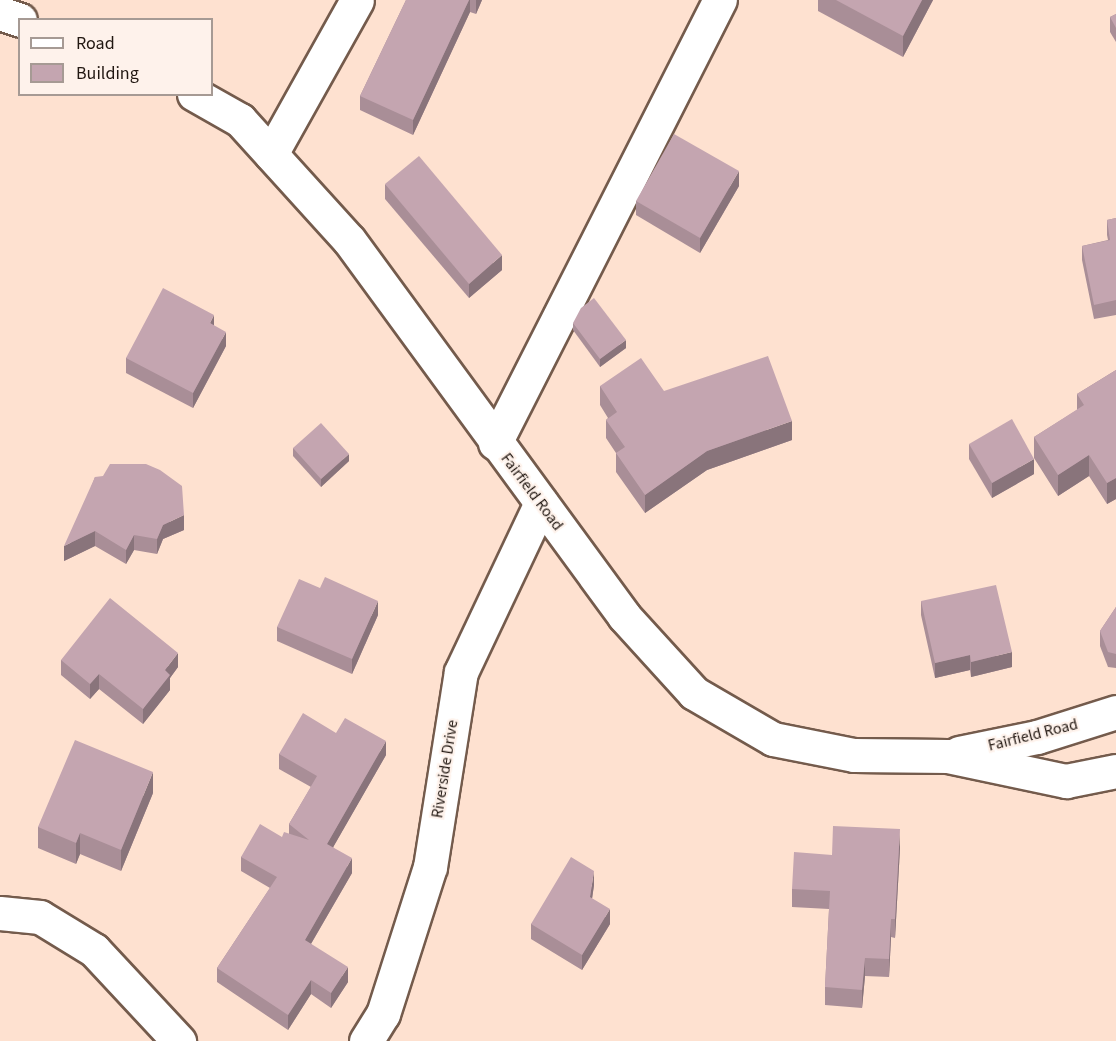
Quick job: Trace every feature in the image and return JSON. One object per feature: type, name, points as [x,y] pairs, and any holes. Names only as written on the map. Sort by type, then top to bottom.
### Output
[{"type":"street","points":[[271,154],[357,0]]},
{"type":"street","points":[[495,442],[720,0]]},
{"type":"street","points":[[0,13],[18,19]]},
{"type":"street","name":"Fairfield Road","points":[[198,96],[240,120],[349,240],[624,616],[694,693],[773,740],[854,755],[948,756],[1066,781],[1116,771]]},
{"type":"street","name":"Riverside Drive","points":[[366,1041],[383,1014],[430,867],[461,672],[540,503]]},
{"type":"street","name":"Fairfield Road","points":[[948,756],[1037,737],[1116,712]]},
{"type":"street","points":[[0,913],[40,917],[94,950],[180,1041]]},
{"type":"building","points":[[406,0],[469,0],[413,120],[360,96]]},
{"type":"building","points":[[836,0],[922,0],[903,36]]},
{"type":"building","points":[[1116,14],[1116,28],[1110,17]]},
{"type":"building","points":[[674,134],[739,171],[700,238],[636,201]]},
{"type":"building","points":[[419,156],[502,255],[469,284],[385,184]]},
{"type":"building","points":[[1116,218],[1116,300],[1094,305],[1082,246],[1110,240],[1107,220]]},
{"type":"building","points":[[163,288],[214,315],[210,323],[226,332],[193,393],[126,358]]},
{"type":"building","points":[[594,298],[626,340],[600,359],[573,323],[581,308]]},
{"type":"building","points":[[768,356],[792,421],[707,451],[645,495],[616,453],[625,447],[606,420],[617,412],[600,386],[641,358],[664,391]]},
{"type":"building","points":[[1116,370],[1116,478],[1107,483],[1089,455],[1058,475],[1034,437],[1084,405],[1077,394]]},
{"type":"building","points":[[1012,419],[1034,459],[992,483],[969,444]]},
{"type":"building","points":[[321,423],[349,454],[321,479],[293,448]]},
{"type":"building","points":[[110,464],[146,464],[160,470],[182,486],[184,515],[163,525],[157,539],[134,535],[126,550],[95,531],[64,546],[95,477],[103,476]]},
{"type":"building","points":[[325,577],[378,601],[352,659],[277,627],[299,579],[320,588]]},
{"type":"building","points":[[996,585],[1012,652],[971,662],[970,655],[935,663],[921,601]]},
{"type":"building","points":[[110,598],[178,653],[165,670],[170,675],[143,709],[99,674],[90,684],[61,660]]},
{"type":"building","points":[[1116,607],[1116,654],[1108,652],[1100,631]]},
{"type":"building","points":[[303,713],[336,733],[345,718],[386,741],[327,844],[352,858],[305,940],[348,967],[331,993],[311,980],[288,1015],[217,968],[277,877],[241,857],[260,824],[282,837],[284,832],[309,840],[289,824],[317,776],[279,754]]},
{"type":"building","points":[[75,740],[153,772],[121,850],[80,833],[76,843],[38,827]]},
{"type":"building","points":[[833,826],[900,829],[895,919],[891,919],[889,959],[865,958],[862,990],[825,987],[830,891],[792,889],[794,852],[832,855]]},
{"type":"building","points":[[571,857],[594,871],[590,897],[610,909],[582,955],[531,924]]}]
